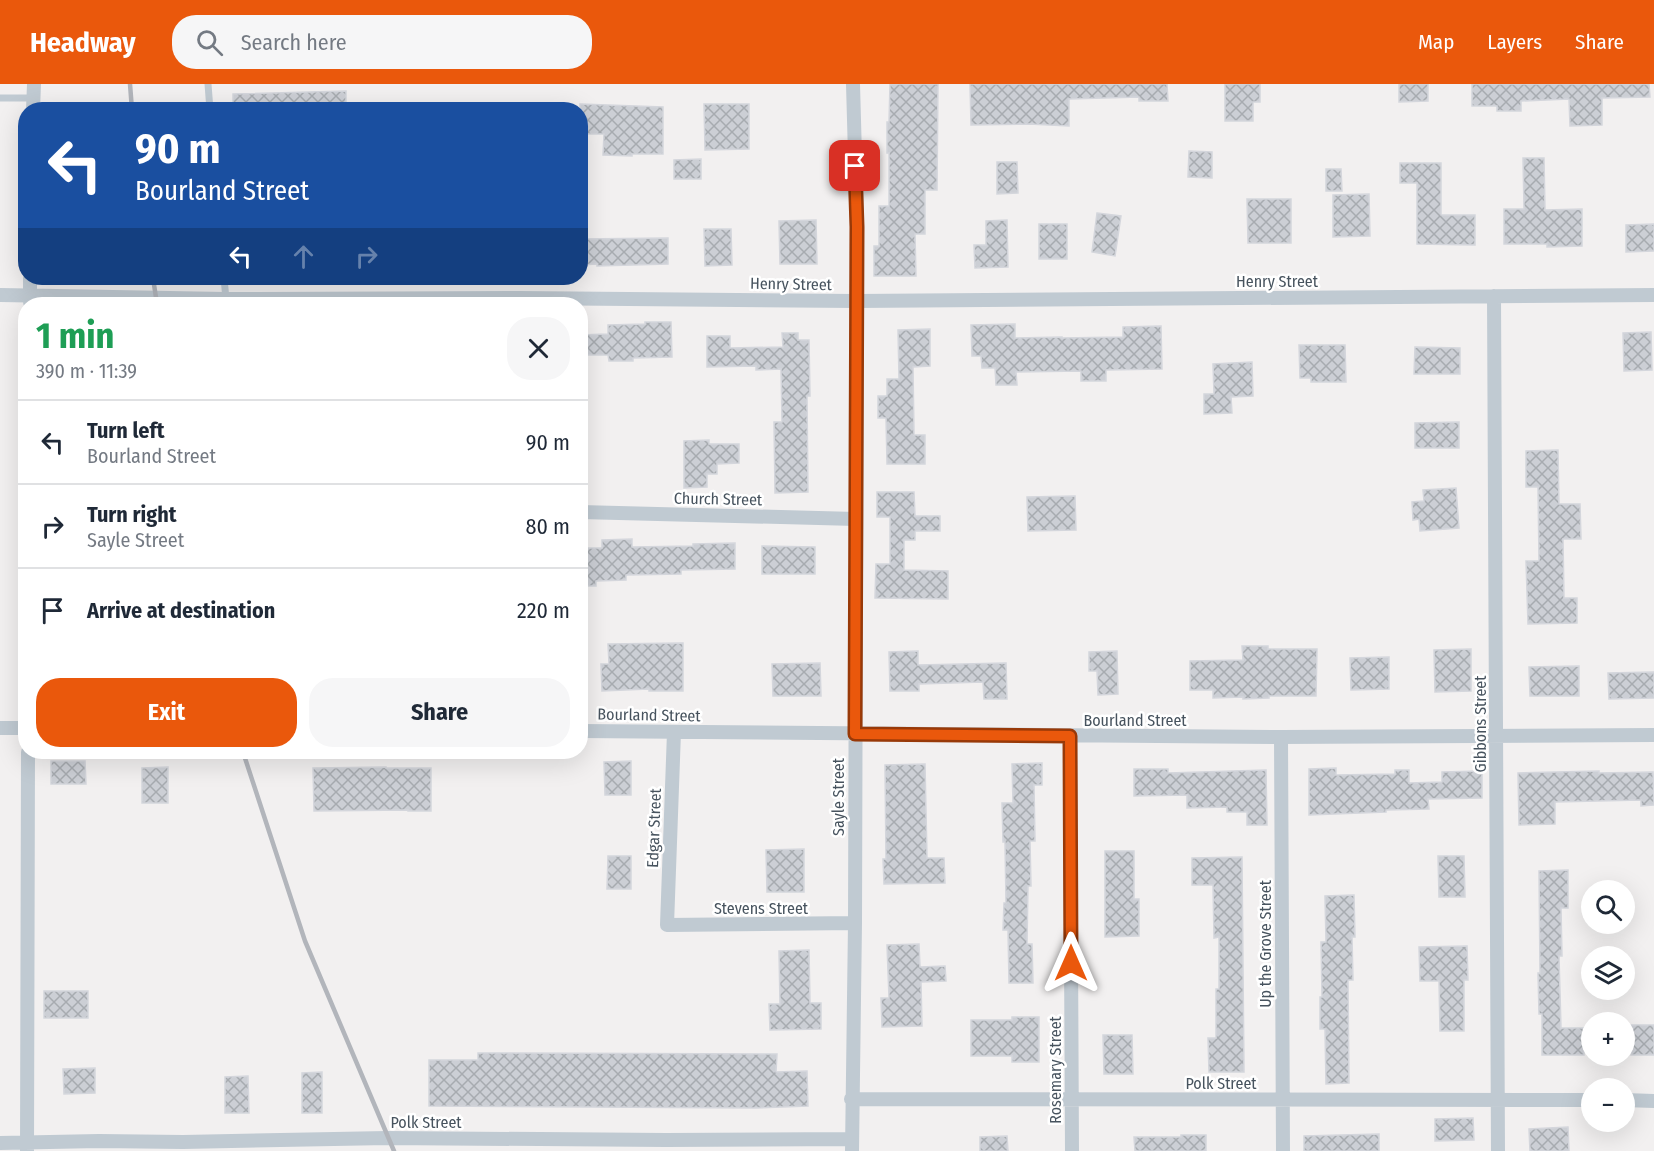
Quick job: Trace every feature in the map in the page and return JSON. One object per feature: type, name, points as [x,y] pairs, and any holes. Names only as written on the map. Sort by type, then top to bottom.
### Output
[{"type":"street","name":"Sayle Street","points":[[852,1145],[857,227],[853,84]]},
{"type":"street","name":"Henry Street","points":[[0,295],[18,298]]},
{"type":"street","name":"Henry Street","points":[[588,301],[1654,295]]},
{"type":"street","name":"Gibbons Street","points":[[1494,296],[1498,1151]]},
{"type":"street","name":"Church Street","points":[[588,512],[856,519]]},
{"type":"street","points":[[0,728],[18,728]]},
{"type":"street","name":"Bourland Street","points":[[588,731],[1281,737],[1654,735]]},
{"type":"street","name":"Edgar Street","points":[[667,925],[674,732]]},
{"type":"street","name":"Rosemary Street","points":[[1070,736],[1072,1151]]},
{"type":"street","name":"Up the Grove Street","points":[[1281,737],[1282,1151]]},
{"type":"street","points":[[27,1147],[28,759]]},
{"type":"street","name":"Stevens Street","points":[[667,925],[855,923]]},
{"type":"street","name":"Polk Street","points":[[851,1099],[1581,1100]]},
{"type":"street","points":[[1635,1100],[1654,1101]]},
{"type":"street","name":"Polk Street","points":[[0,1143],[27,1147],[99,1140],[183,1146],[387,1138],[622,1145],[852,1145]]},
{"type":"lane","points":[[208,84],[209,102]]},
{"type":"lane","points":[[0,98],[33,97]]},
{"type":"building","points":[[890,84],[938,84],[937,190],[925,190],[925,234],[915,234],[916,276],[874,276],[874,246],[879,246],[879,206],[889,206],[887,122],[889,122]]},
{"type":"building","points":[[970,84],[1167,84],[1168,101],[1139,101],[1139,97],[1069,99],[1069,126],[971,125]]},
{"type":"building","points":[[1225,84],[1260,84],[1260,102],[1253,102],[1253,121],[1225,121]]},
{"type":"building","points":[[1399,84],[1428,84],[1428,101],[1399,102]]},
{"type":"building","points":[[1472,84],[1649,84],[1650,97],[1602,98],[1602,125],[1570,126],[1569,99],[1521,101],[1521,111],[1497,111],[1497,106],[1472,106]]},
{"type":"building","points":[[346,91],[346,102],[233,102],[233,94]]},
{"type":"building","points":[[588,104],[663,107],[663,154],[603,155],[604,134],[588,134]]},
{"type":"building","points":[[704,104],[749,104],[749,149],[705,150]]},
{"type":"building","points":[[1189,151],[1212,152],[1212,178],[1188,177]]},
{"type":"building","points":[[1523,158],[1544,158],[1545,210],[1582,209],[1582,246],[1547,247],[1547,244],[1504,244],[1504,209],[1524,209]]},
{"type":"building","points":[[701,159],[701,179],[674,179],[674,160]]},
{"type":"building","points":[[997,162],[1017,162],[1018,193],[997,194]]},
{"type":"building","points":[[1400,163],[1441,163],[1441,215],[1475,215],[1475,245],[1417,244],[1417,183],[1400,183]]},
{"type":"building","points":[[1326,169],[1341,169],[1342,191],[1326,191]]},
{"type":"building","points":[[1369,194],[1370,236],[1333,237],[1333,195]]},
{"type":"building","points":[[1247,199],[1291,199],[1291,243],[1248,243]]},
{"type":"building","points":[[1097,213],[1121,216],[1115,256],[1092,252]]},
{"type":"building","points":[[816,220],[817,264],[780,264],[779,221]]},
{"type":"building","points":[[1007,220],[1008,267],[975,268],[974,245],[986,245],[986,221]]},
{"type":"building","points":[[1039,224],[1067,224],[1067,259],[1039,259]]},
{"type":"building","points":[[1654,224],[1654,251],[1626,252],[1626,225]]},
{"type":"building","points":[[704,229],[731,229],[732,265],[705,266]]},
{"type":"building","points":[[668,238],[668,264],[588,265],[588,239]]},
{"type":"building","points":[[645,322],[671,322],[672,357],[609,361],[608,355],[588,355],[588,335],[608,334],[608,325],[645,324]]},
{"type":"building","points":[[1015,324],[1015,338],[1123,337],[1123,327],[1161,326],[1162,369],[1106,370],[1106,381],[1081,381],[1081,371],[1016,372],[1017,385],[996,385],[995,368],[982,368],[981,356],[972,356],[971,325]]},
{"type":"building","points":[[930,329],[930,366],[913,367],[914,435],[925,435],[925,464],[887,464],[886,418],[878,418],[878,396],[887,396],[887,379],[899,379],[898,330]]},
{"type":"building","points":[[1651,332],[1652,370],[1624,371],[1623,333]]},
{"type":"building","points":[[782,333],[798,333],[798,340],[809,340],[808,492],[775,493],[774,422],[782,422],[781,369],[756,370],[756,366],[707,367],[707,336],[730,336],[730,348],[783,347]]},
{"type":"building","points":[[1299,345],[1345,345],[1346,382],[1311,382],[1311,378],[1300,378]]},
{"type":"building","points":[[1415,347],[1460,348],[1460,374],[1414,374]]},
{"type":"building","points":[[1252,362],[1253,396],[1231,397],[1232,413],[1204,414],[1204,394],[1214,394],[1213,364]]},
{"type":"building","points":[[1459,422],[1459,448],[1415,448],[1415,423]]},
{"type":"building","points":[[709,440],[709,444],[739,444],[739,463],[717,464],[717,474],[707,474],[707,487],[684,488],[684,441]]},
{"type":"building","points":[[1558,450],[1559,504],[1580,504],[1581,539],[1563,539],[1564,598],[1577,598],[1577,623],[1528,624],[1526,561],[1539,561],[1538,487],[1526,487],[1526,451]]},
{"type":"building","points":[[1456,488],[1459,528],[1420,531],[1419,519],[1413,520],[1412,502],[1424,501],[1423,490]]},
{"type":"building","points":[[877,492],[914,492],[915,516],[940,516],[940,531],[915,531],[915,540],[904,540],[904,570],[948,571],[948,599],[875,598],[876,564],[890,564],[890,517],[877,517]]},
{"type":"building","points":[[1075,496],[1076,530],[1028,531],[1027,497]]},
{"type":"building","points":[[632,539],[632,547],[735,543],[735,569],[681,570],[681,574],[626,575],[626,580],[596,581],[596,586],[588,586],[588,548],[602,548],[602,540]]},
{"type":"building","points":[[762,546],[815,547],[815,574],[762,574]]},
{"type":"building","points":[[683,643],[683,691],[649,691],[649,689],[602,691],[601,664],[609,664],[608,644]]},
{"type":"building","points":[[1242,646],[1268,646],[1268,649],[1317,649],[1316,696],[1213,698],[1213,690],[1190,690],[1190,661],[1243,660]]},
{"type":"building","points":[[1471,649],[1471,691],[1435,692],[1434,650]]},
{"type":"building","points":[[918,651],[918,665],[1006,663],[1007,699],[984,699],[983,682],[919,684],[919,691],[890,691],[889,652]]},
{"type":"building","points":[[1117,651],[1118,694],[1098,695],[1097,671],[1089,671],[1089,652]]},
{"type":"building","points":[[1389,657],[1389,689],[1351,690],[1350,658]]},
{"type":"building","points":[[820,663],[821,696],[773,696],[772,664]]},
{"type":"building","points":[[1579,666],[1579,696],[1530,696],[1529,667]]},
{"type":"building","points":[[1654,672],[1654,698],[1609,699],[1608,673]]},
{"type":"building","points":[[51,761],[85,761],[86,784],[51,784]]},
{"type":"building","points":[[631,761],[631,795],[605,795],[604,762]]},
{"type":"building","points":[[1042,763],[1042,785],[1034,785],[1035,841],[1030,841],[1031,886],[1028,886],[1027,944],[1032,944],[1033,983],[1009,983],[1008,930],[1003,930],[1004,903],[1006,903],[1002,803],[1013,803],[1012,764]]},
{"type":"building","points":[[925,764],[927,858],[944,858],[945,883],[884,884],[885,765]]},
{"type":"building","points":[[168,767],[168,803],[142,803],[142,768]]},
{"type":"building","points":[[313,768],[431,768],[431,811],[314,811]]},
{"type":"building","points":[[1336,768],[1336,775],[1395,774],[1395,770],[1409,770],[1409,783],[1442,782],[1442,772],[1482,771],[1482,798],[1428,799],[1429,809],[1309,815],[1309,769]]},
{"type":"building","points":[[1134,769],[1168,769],[1168,773],[1266,770],[1267,825],[1247,825],[1247,812],[1227,812],[1227,807],[1187,808],[1187,795],[1134,796]]},
{"type":"building","points":[[1599,771],[1599,773],[1653,772],[1654,805],[1641,806],[1641,800],[1555,802],[1555,824],[1519,825],[1518,773]]},
{"type":"building","points":[[804,849],[804,892],[767,892],[766,850]]},
{"type":"building","points":[[1105,851],[1134,851],[1134,899],[1139,899],[1139,936],[1105,937]]},
{"type":"building","points":[[608,856],[631,856],[631,889],[607,889]]},
{"type":"building","points":[[1438,856],[1464,856],[1465,897],[1439,897]]},
{"type":"building","points":[[1242,857],[1244,1072],[1209,1072],[1208,1038],[1216,1038],[1219,937],[1214,938],[1213,885],[1192,885],[1192,858]]},
{"type":"building","points":[[1568,870],[1568,908],[1561,908],[1562,956],[1559,956],[1561,1028],[1581,1028],[1581,1055],[1542,1055],[1542,1014],[1539,1014],[1538,973],[1540,973],[1539,871]]},
{"type":"building","points":[[1354,895],[1353,980],[1348,980],[1349,1083],[1326,1084],[1325,1029],[1320,1029],[1321,942],[1326,942],[1325,896]]},
{"type":"building","points":[[919,944],[920,967],[945,966],[946,981],[921,982],[922,1026],[882,1027],[881,998],[889,998],[887,945]]},
{"type":"building","points":[[1467,946],[1468,980],[1464,980],[1464,1031],[1440,1031],[1439,981],[1420,981],[1419,947]]},
{"type":"building","points":[[809,950],[810,1003],[821,1003],[821,1029],[770,1030],[769,1004],[780,1004],[779,951]]},
{"type":"building","points":[[44,991],[88,991],[88,1018],[44,1018]]},
{"type":"building","points":[[1012,1017],[1039,1017],[1039,1062],[1012,1062],[1012,1056],[971,1056],[971,1020],[1012,1020]]},
{"type":"building","points":[[1635,1025],[1654,1025],[1654,1055],[1635,1055]]},
{"type":"building","points":[[1103,1035],[1132,1035],[1133,1074],[1104,1074]]},
{"type":"building","points":[[478,1053],[777,1054],[776,1072],[807,1071],[808,1106],[755,1108],[429,1106],[429,1060],[478,1060]]},
{"type":"building","points":[[95,1068],[95,1093],[64,1094],[63,1069]]},
{"type":"building","points":[[322,1072],[322,1113],[302,1113],[302,1073]]},
{"type":"building","points":[[248,1076],[249,1113],[225,1113],[225,1077]]},
{"type":"building","points":[[1473,1118],[1474,1140],[1435,1141],[1435,1119]]},
{"type":"building","points":[[1568,1127],[1569,1151],[1530,1151],[1529,1129]]},
{"type":"building","points":[[1379,1134],[1379,1151],[1304,1151],[1304,1136]]},
{"type":"building","points":[[1181,1135],[1206,1135],[1206,1151],[1135,1151],[1134,1137],[1181,1137]]},
{"type":"building","points":[[1007,1136],[1008,1151],[980,1151],[980,1137]]},
{"type":"railway","points":[[130,84],[131,102]]},
{"type":"railway","points":[[154,285],[156,297]]},
{"type":"railway","points":[[245,759],[305,941],[394,1151]]},
{"type":"route","points":[[855,166],[857,227],[855,734],[1070,736],[1071,963]]}]
